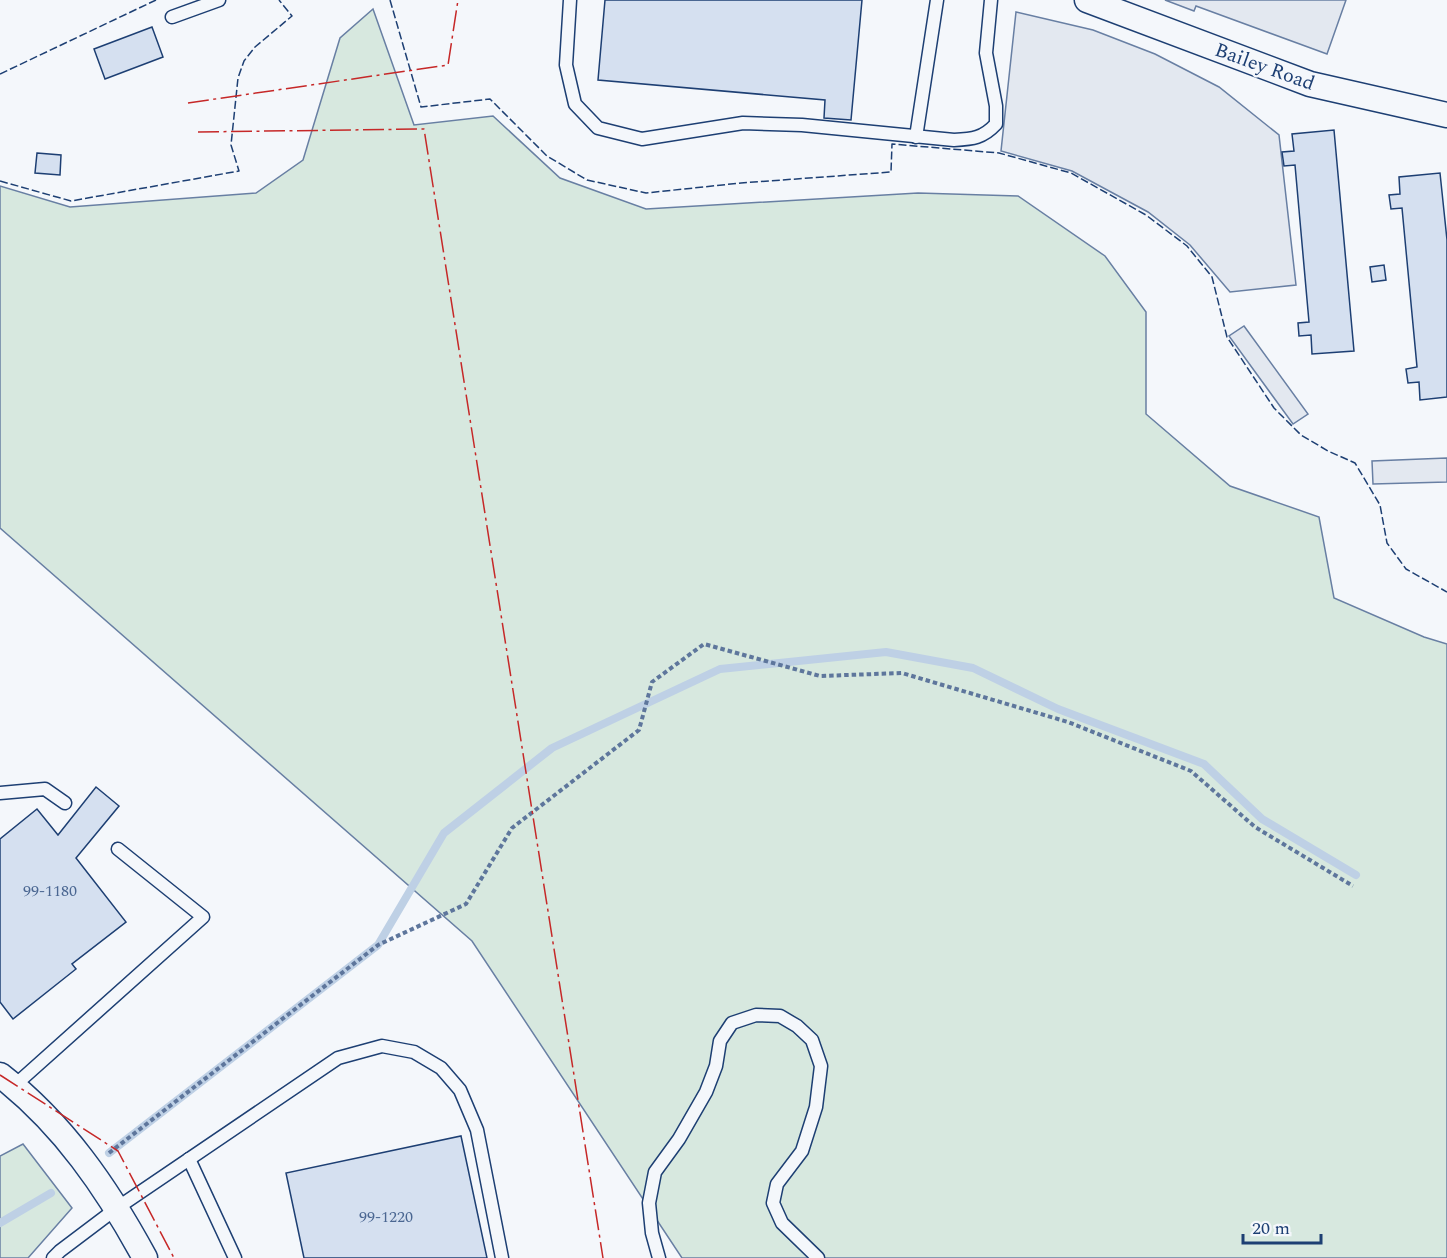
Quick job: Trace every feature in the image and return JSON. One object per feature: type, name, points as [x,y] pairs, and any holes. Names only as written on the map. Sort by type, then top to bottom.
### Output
[{"type":"street","name":"Bailey Road","points":[[1087,0],[1310,84],[1447,115]]},
{"type":"street","points":[[7,1080],[52,1122],[94,1173],[145,1258]]},
{"type":"lane","points":[[172,17],[219,0]]},
{"type":"lane","points":[[570,0],[566,64],[575,104],[598,128],[642,139],[743,123],[802,125],[954,140],[977,139],[987,134],[996,124],[996,106],[986,54],[990,0]]},
{"type":"lane","points":[[916,136],[937,0]]},
{"type":"lane","points":[[0,793],[45,789],[65,803]]},
{"type":"lane","points":[[7,1080],[203,917],[118,849]]},
{"type":"lane","points":[[659,1258],[652,1233],[649,1203],[655,1172],[706,1092],[716,1066],[720,1041],[732,1023],[756,1015],[780,1016],[797,1026],[812,1040],[821,1066],[816,1107],[802,1151],[777,1184],[773,1203],[782,1223],[818,1258]]},
{"type":"lane","points":[[53,1258],[117,1208],[338,1058],[382,1046],[414,1052],[441,1068],[460,1090],[477,1130],[502,1258]]},
{"type":"lane","points":[[189,1159],[235,1258]]},
{"type":"path","points":[[94,1173],[109,1153],[378,945],[466,904],[512,828],[639,730],[652,682],[704,644],[820,676],[902,673],[1068,723],[1191,771],[1255,827],[1353,886]]},
{"type":"shaded area","points":[[1165,0],[1346,0],[1327,54],[1196,6],[1194,11]]},
{"type":"shaded area","points":[[373,9],[414,125],[493,116],[560,178],[646,209],[918,193],[1018,196],[1105,256],[1146,312],[1146,414],[1230,486],[1319,517],[1334,598],[1424,637],[1447,644],[1447,1258],[682,1258],[472,941],[0,528],[0,186],[70,207],[256,193],[303,160],[340,38]]},
{"type":"shaded area","points":[[1016,12],[1093,30],[1155,54],[1219,87],[1279,135],[1296,285],[1230,292],[1190,245],[1148,212],[1072,171],[1001,151]]},
{"type":"shaded area","points":[[1244,326],[1308,414],[1293,424],[1229,336]]},
{"type":"shaded area","points":[[1447,458],[1447,482],[1373,484],[1372,461]]},
{"type":"shaded area","points":[[23,1144],[72,1208],[28,1258],[0,1258],[0,1156]]},
{"type":"building","points":[[605,0],[862,0],[851,120],[824,118],[825,100],[598,80]]},
{"type":"building","points":[[152,27],[163,57],[105,79],[94,49]]},
{"type":"building","points":[[1334,130],[1354,351],[1312,354],[1311,335],[1299,336],[1298,323],[1309,322],[1295,165],[1284,166],[1282,152],[1294,151],[1292,134]]},
{"type":"building","points":[[37,153],[61,155],[60,175],[35,173]]},
{"type":"building","points":[[1440,173],[1447,240],[1447,397],[1420,400],[1419,382],[1408,383],[1406,369],[1417,367],[1402,208],[1391,209],[1389,195],[1400,194],[1399,177]]},
{"type":"building","points":[[1384,265],[1386,280],[1372,282],[1370,267]]},
{"type":"building","points":[[96,787],[119,806],[76,858],[126,922],[72,964],[76,969],[13,1019],[0,1002],[0,839],[37,809],[58,835]]},
{"type":"building","points":[[461,1136],[487,1258],[304,1258],[286,1173]]},
{"type":"waterway","points":[[109,1153],[378,945],[444,833],[552,748],[720,669],[886,652],[973,668],[1058,709],[1204,764],[1262,819],[1356,875]]},
{"type":"waterway","points":[[0,1223],[51,1193]]},
{"type":"fence","points":[[0,74],[156,0]]},
{"type":"fence","points":[[0,181],[71,201],[239,171],[231,145],[238,78],[244,61],[255,47],[292,16],[279,0]]},
{"type":"fence","points":[[390,0],[421,107],[490,99],[547,156],[587,180],[646,193],[741,183],[891,172],[892,144],[999,153],[1071,173],[1146,215],[1187,246],[1212,277],[1227,337],[1274,408],[1301,435],[1355,463],[1380,505],[1387,543],[1406,569],[1447,592]]},
{"type":"power","points":[[188,103],[448,65],[458,0]]},
{"type":"power","points":[[198,132],[424,129],[603,1258]]},
{"type":"power","points":[[0,1075],[118,1151],[174,1258]]}]
